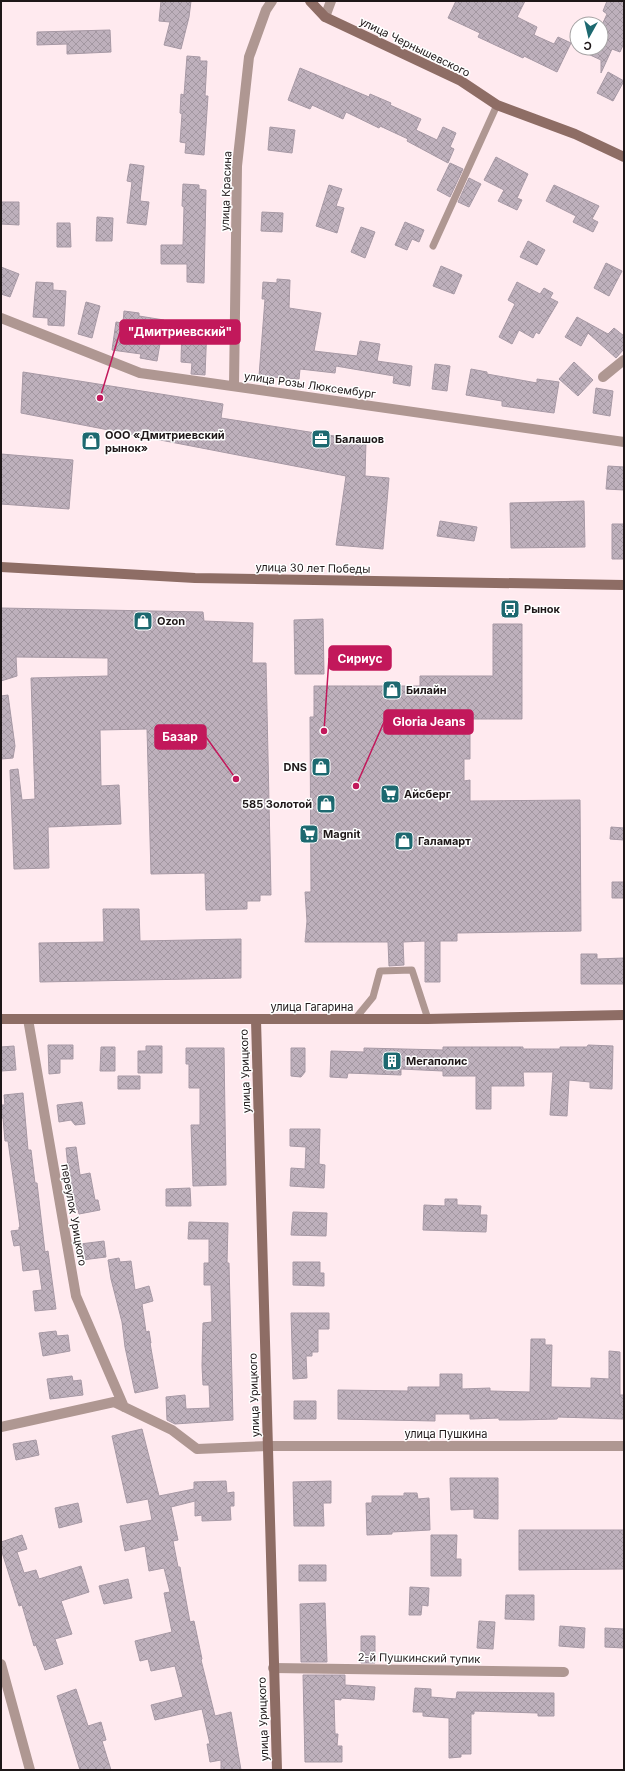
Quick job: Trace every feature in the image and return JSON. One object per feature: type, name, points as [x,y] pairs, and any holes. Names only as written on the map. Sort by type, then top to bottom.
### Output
[{"type":"street","name":"улица Красина","points":[[234,386],[237,166],[249,57],[266,10],[272,1]]},
{"type":"street","name":"улица Чернышевского","points":[[310,1],[325,16],[461,81],[497,105],[575,134],[624,157]]},
{"type":"street","points":[[325,16],[331,1]]},
{"type":"street","name":"улица Розы Люксембург","points":[[1,318],[140,373],[624,442]]},
{"type":"street","points":[[604,377],[624,360]]},
{"type":"street","name":"улица 30 лет Победы","points":[[1,568],[195,578],[624,585]]},
{"type":"street","name":"улица Гагарина","points":[[1,1019],[428,1019],[624,1015]]},
{"type":"street","name":"переулок Урицкого","points":[[28,1019],[76,1296],[124,1407]]},
{"type":"street","name":"улица Урицкого","points":[[256,1020],[277,1770]]},
{"type":"street","name":"улица Пушкина","points":[[1,1427],[114,1402],[172,1430],[197,1449],[268,1446],[624,1446]]},
{"type":"street","points":[[1,1664],[30,1770]]},
{"type":"street","name":"2-й Пушкинский тупик","points":[[273,1668],[564,1672]]},
{"type":"lane","points":[[433,246],[497,105]]},
{"type":"lane","points":[[355,1019],[373,997],[380,971],[412,970],[428,1019]]},
{"type":"building","points":[[161,1],[191,1],[189,17],[181,49],[164,45],[170,22],[159,21]]},
{"type":"building","points":[[456,1],[525,1],[517,17],[537,27],[534,35],[554,44],[558,37],[569,42],[569,47],[557,72],[524,56],[523,58],[478,37],[480,33],[448,18]]},
{"type":"building","points":[[607,1],[624,1],[624,43],[620,52],[612,49],[609,56],[609,16],[606,16],[607,14],[603,11]]},
{"type":"building","points":[[110,30],[111,52],[67,54],[67,44],[37,45],[37,32]]},
{"type":"building","points":[[187,56],[200,57],[200,61],[207,61],[205,96],[208,96],[204,155],[185,153],[186,143],[180,142],[182,114],[180,113],[181,94],[184,95]]},
{"type":"building","points":[[592,56],[609,56],[601,73],[601,60]]},
{"type":"building","points":[[300,68],[369,97],[370,94],[391,103],[390,105],[421,119],[416,130],[437,140],[443,127],[456,133],[450,147],[454,149],[448,163],[407,141],[408,139],[380,126],[379,128],[346,112],[343,119],[312,105],[310,109],[288,100]]},
{"type":"building","points":[[608,72],[624,81],[613,101],[597,93]]},
{"type":"building","points":[[270,127],[295,130],[292,153],[268,150]]},
{"type":"building","points":[[496,157],[528,174],[517,198],[522,200],[517,210],[498,201],[504,190],[484,180]]},
{"type":"building","points":[[450,163],[463,169],[450,197],[437,190]]},
{"type":"building","points":[[130,164],[144,166],[140,201],[149,202],[146,225],[127,223],[132,182],[127,181]]},
{"type":"building","points":[[469,178],[481,184],[469,207],[458,202]]},
{"type":"building","points":[[183,184],[199,185],[199,189],[206,190],[204,283],[187,282],[187,264],[161,264],[161,245],[183,245]]},
{"type":"building","points":[[329,185],[342,189],[336,206],[344,208],[337,233],[316,226]]},
{"type":"building","points":[[554,185],[599,206],[592,219],[598,222],[593,232],[573,222],[576,216],[546,201]]},
{"type":"building","points":[[1,202],[19,202],[19,225],[1,224]]},
{"type":"building","points":[[262,212],[283,213],[282,232],[261,231]]},
{"type":"building","points":[[97,217],[113,218],[112,241],[96,241]]},
{"type":"building","points":[[405,222],[424,230],[419,242],[412,239],[407,250],[395,245]]},
{"type":"building","points":[[57,223],[70,223],[71,247],[57,247]]},
{"type":"building","points":[[361,227],[375,232],[365,258],[351,252]]},
{"type":"building","points":[[528,241],[545,250],[537,265],[520,257]]},
{"type":"building","points":[[606,263],[622,271],[609,296],[594,288]]},
{"type":"building","points":[[441,266],[462,275],[454,294],[433,286]]},
{"type":"building","points":[[1,267],[19,274],[10,297],[1,294]]},
{"type":"building","points":[[277,279],[290,280],[289,308],[321,313],[314,351],[357,356],[360,341],[380,344],[377,361],[412,366],[410,386],[393,383],[394,376],[336,366],[335,373],[300,369],[299,379],[259,376],[265,299],[262,299],[263,282],[277,283]]},
{"type":"building","points":[[36,282],[53,283],[53,290],[66,291],[64,326],[48,325],[48,318],[33,317]]},
{"type":"building","points":[[517,282],[540,294],[544,288],[553,293],[550,298],[558,302],[539,334],[536,332],[533,338],[519,330],[512,344],[499,337],[515,304],[508,300]]},
{"type":"building","points":[[86,302],[100,306],[92,338],[78,334]]},
{"type":"building","points":[[124,311],[139,313],[139,316],[164,320],[157,361],[140,358],[141,354],[112,350],[116,322],[123,323]]},
{"type":"building","points":[[577,317],[608,334],[614,328],[624,336],[624,349],[616,358],[588,333],[581,346],[565,337]]},
{"type":"building","points":[[182,325],[207,326],[205,375],[191,374],[192,363],[181,362]]},
{"type":"building","points":[[574,362],[593,380],[578,396],[559,379]]},
{"type":"building","points":[[435,364],[450,366],[447,391],[432,389]]},
{"type":"building","points":[[471,369],[487,372],[487,374],[537,383],[537,379],[559,382],[554,413],[502,406],[502,401],[466,395]]},
{"type":"building","points":[[23,372],[223,404],[221,418],[366,441],[365,476],[389,478],[383,549],[336,545],[346,476],[21,413]]},
{"type":"building","points":[[596,388],[613,391],[610,416],[593,413]]},
{"type":"building","points":[[1,454],[73,460],[69,509],[1,504]]},
{"type":"building","points":[[608,466],[624,467],[624,490],[606,489]]},
{"type":"building","points":[[584,501],[585,547],[511,548],[510,503]]},
{"type":"building","points":[[440,521],[477,527],[474,541],[437,536]]},
{"type":"building","points":[[612,524],[624,524],[624,559],[612,559]]},
{"type":"building","points":[[1,608],[203,612],[204,621],[253,623],[252,663],[266,663],[271,895],[260,895],[260,901],[247,901],[247,909],[206,910],[205,873],[151,874],[147,729],[100,730],[101,786],[119,785],[121,824],[48,827],[49,868],[14,869],[10,770],[18,769],[22,800],[35,799],[31,678],[108,676],[108,658],[16,657],[17,676],[1,681]]},
{"type":"building","points":[[323,619],[324,674],[295,674],[294,620]]},
{"type":"building","name":"Айсберг","points":[[493,624],[522,624],[522,719],[470,719],[470,759],[464,759],[464,781],[470,780],[470,801],[580,800],[581,931],[457,933],[457,941],[440,941],[440,982],[425,982],[425,941],[403,942],[404,965],[389,966],[388,942],[305,942],[307,921],[305,892],[311,892],[310,717],[314,717],[314,686],[420,686],[420,676],[493,676]]},
{"type":"building","points":[[8,695],[15,746],[13,758],[1,759],[1,696]]},
{"type":"building","points":[[611,827],[624,828],[624,840],[610,839]]},
{"type":"building","points":[[612,882],[624,882],[624,898],[612,898]]},
{"type":"building","points":[[103,909],[139,909],[140,941],[241,939],[241,978],[40,982],[39,943],[104,942]]},
{"type":"building","points":[[581,954],[597,954],[597,959],[624,958],[624,984],[581,984]]},
{"type":"building","points":[[48,1045],[73,1045],[73,1059],[60,1059],[60,1073],[49,1074]]},
{"type":"building","points":[[588,1045],[613,1046],[612,1089],[590,1088],[590,1082],[569,1080],[567,1116],[550,1115],[553,1072],[523,1072],[524,1086],[491,1086],[491,1109],[476,1109],[476,1076],[443,1076],[443,1071],[401,1069],[401,1075],[348,1073],[347,1078],[330,1077],[331,1051],[364,1052],[364,1048],[443,1050],[443,1047],[523,1047],[523,1049],[560,1049],[560,1047],[587,1047]]},
{"type":"building","points":[[14,1046],[16,1070],[1,1071],[1,1047]]},
{"type":"building","points":[[146,1046],[162,1046],[162,1073],[138,1073],[138,1051],[146,1051]]},
{"type":"building","points":[[101,1047],[115,1047],[115,1071],[100,1071]]},
{"type":"building","points":[[186,1048],[224,1048],[226,1185],[193,1186],[191,1125],[200,1125],[200,1088],[189,1088],[189,1064],[186,1064]]},
{"type":"building","points":[[291,1048],[305,1048],[305,1072],[301,1077],[291,1076]]},
{"type":"building","points":[[118,1076],[140,1076],[140,1089],[118,1089]]},
{"type":"building","points":[[23,1093],[28,1150],[31,1150],[35,1183],[37,1183],[45,1252],[48,1251],[56,1309],[35,1311],[33,1291],[42,1290],[39,1269],[23,1271],[20,1245],[14,1246],[11,1231],[19,1230],[20,1227],[8,1141],[5,1141],[3,1118],[1,1118],[1,1105],[5,1105],[4,1095]]},
{"type":"building","points":[[82,1102],[85,1124],[75,1125],[71,1120],[59,1122],[57,1105]]},
{"type":"building","points":[[290,1129],[320,1129],[319,1164],[325,1165],[324,1188],[290,1186],[291,1168],[305,1169],[306,1147],[290,1146]]},
{"type":"building","points":[[76,1147],[80,1175],[90,1173],[95,1200],[98,1200],[100,1210],[79,1214],[78,1209],[73,1210],[67,1177],[69,1177],[66,1148]]},
{"type":"building","points":[[190,1188],[191,1206],[166,1206],[166,1189]]},
{"type":"building","points":[[445,1199],[457,1199],[457,1205],[481,1206],[480,1215],[487,1215],[486,1232],[423,1230],[424,1205],[445,1206]]},
{"type":"building","points":[[293,1212],[327,1213],[326,1236],[291,1235]]},
{"type":"building","points":[[189,1222],[228,1223],[227,1263],[229,1263],[233,1420],[175,1424],[167,1420],[166,1397],[185,1395],[186,1409],[210,1408],[209,1385],[203,1385],[202,1366],[203,1323],[212,1322],[211,1285],[204,1285],[204,1263],[209,1263],[209,1239],[188,1239]]},
{"type":"building","points":[[104,1241],[106,1257],[82,1260],[80,1244]]},
{"type":"building","points":[[119,1258],[120,1262],[131,1261],[135,1290],[149,1286],[153,1301],[142,1304],[146,1332],[149,1331],[158,1388],[135,1393],[125,1347],[122,1322],[111,1279],[108,1260]]},
{"type":"building","points":[[293,1262],[320,1262],[320,1273],[324,1273],[324,1286],[293,1285]]},
{"type":"building","points":[[291,1313],[329,1313],[329,1329],[318,1329],[318,1352],[312,1352],[312,1356],[306,1356],[307,1378],[293,1379]]},
{"type":"building","points":[[56,1331],[57,1336],[68,1335],[70,1351],[43,1356],[39,1333]]},
{"type":"building","points":[[531,1339],[545,1339],[545,1345],[552,1345],[551,1387],[591,1388],[591,1378],[609,1379],[609,1351],[620,1352],[620,1395],[624,1395],[624,1419],[558,1417],[557,1419],[499,1420],[499,1418],[470,1419],[470,1414],[435,1414],[435,1421],[338,1419],[338,1390],[408,1391],[408,1387],[440,1387],[440,1374],[462,1374],[462,1389],[490,1388],[490,1391],[530,1392]]},
{"type":"building","points":[[72,1376],[73,1381],[81,1380],[83,1395],[50,1399],[47,1379]]},
{"type":"building","points":[[294,1401],[316,1401],[316,1419],[294,1419]]},
{"type":"building","points":[[142,1429],[159,1496],[194,1489],[194,1482],[226,1481],[227,1493],[234,1492],[234,1506],[230,1506],[231,1520],[202,1521],[202,1515],[195,1516],[195,1501],[171,1507],[178,1540],[173,1541],[178,1567],[180,1567],[190,1622],[194,1621],[201,1660],[215,1716],[231,1712],[241,1770],[221,1770],[221,1760],[210,1762],[207,1744],[210,1744],[202,1709],[155,1720],[151,1705],[183,1697],[175,1666],[151,1671],[148,1659],[140,1661],[135,1641],[172,1632],[164,1593],[170,1592],[164,1568],[149,1571],[145,1546],[125,1551],[120,1526],[152,1520],[148,1499],[127,1503],[112,1436]]},
{"type":"building","points":[[36,1440],[39,1455],[16,1460],[13,1444]]},
{"type":"building","points":[[450,1478],[498,1478],[498,1519],[474,1518],[474,1509],[451,1510]]},
{"type":"building","points":[[331,1481],[331,1503],[323,1503],[324,1526],[294,1526],[293,1482]]},
{"type":"building","points":[[404,1493],[417,1493],[418,1499],[429,1498],[430,1530],[367,1535],[366,1503],[372,1503],[372,1496],[404,1496]]},
{"type":"building","points":[[78,1503],[82,1522],[59,1528],[55,1508]]},
{"type":"building","points":[[519,1530],[624,1530],[624,1569],[519,1570]]},
{"type":"building","points":[[22,1535],[27,1549],[17,1552],[24,1573],[36,1570],[39,1579],[81,1566],[89,1592],[61,1601],[72,1634],[55,1639],[63,1664],[45,1670],[36,1645],[34,1646],[22,1605],[19,1606],[1,1549],[1,1542]]},
{"type":"building","points":[[431,1535],[457,1535],[456,1559],[461,1559],[461,1576],[431,1576]]},
{"type":"building","points":[[299,1565],[326,1565],[326,1581],[299,1581]]},
{"type":"building","points":[[128,1579],[132,1598],[104,1604],[99,1586]]},
{"type":"building","points":[[410,1587],[429,1588],[428,1606],[422,1605],[421,1615],[409,1615]]},
{"type":"building","points":[[506,1595],[534,1595],[534,1620],[505,1619]]},
{"type":"building","points":[[325,1603],[327,1662],[301,1662],[300,1604]]},
{"type":"building","points":[[479,1621],[495,1622],[493,1649],[477,1648]]},
{"type":"building","points":[[560,1626],[585,1628],[584,1648],[559,1646]]},
{"type":"building","points":[[605,1628],[624,1629],[624,1648],[605,1647]]},
{"type":"building","points":[[361,1636],[375,1636],[375,1663],[361,1663]]},
{"type":"building","points":[[303,1675],[345,1675],[345,1685],[375,1687],[374,1700],[334,1699],[335,1734],[338,1734],[337,1746],[342,1746],[342,1762],[305,1762]]},
{"type":"building","points":[[415,1688],[431,1689],[431,1697],[456,1699],[457,1692],[554,1693],[554,1716],[538,1716],[538,1713],[474,1711],[474,1714],[471,1714],[471,1754],[461,1754],[461,1757],[449,1758],[449,1718],[423,1716],[423,1712],[413,1712]]},
{"type":"building","points":[[76,1689],[88,1726],[101,1722],[106,1740],[102,1741],[111,1770],[80,1770],[57,1696]]},
{"type":"place","name":"\"Дмитриевский\"","points":[[100,398]]},
{"type":"place","name":"Балашов","points":[[321,439]]},
{"type":"place","name":"ООО «Дмитриевский рынок»","points":[[91,441]]},
{"type":"place","name":"Рынок","points":[[510,609]]},
{"type":"place","name":"Ozon","points":[[143,621]]},
{"type":"place","name":"Билайн","points":[[392,690]]},
{"type":"place","name":"Сириус","points":[[324,731]]},
{"type":"place","name":"DNS","points":[[321,767]]},
{"type":"place","name":"Базар","points":[[236,779]]},
{"type":"place","name":"Gloria Jeans","points":[[356,786]]},
{"type":"place","name":"Айсберг","points":[[390,794]]},
{"type":"place","name":"585 Золотой","points":[[326,804]]},
{"type":"place","name":"Magnit","points":[[309,834]]},
{"type":"place","name":"Галамарт","points":[[404,841]]},
{"type":"place","name":"Мегаполис","points":[[392,1061]]}]
